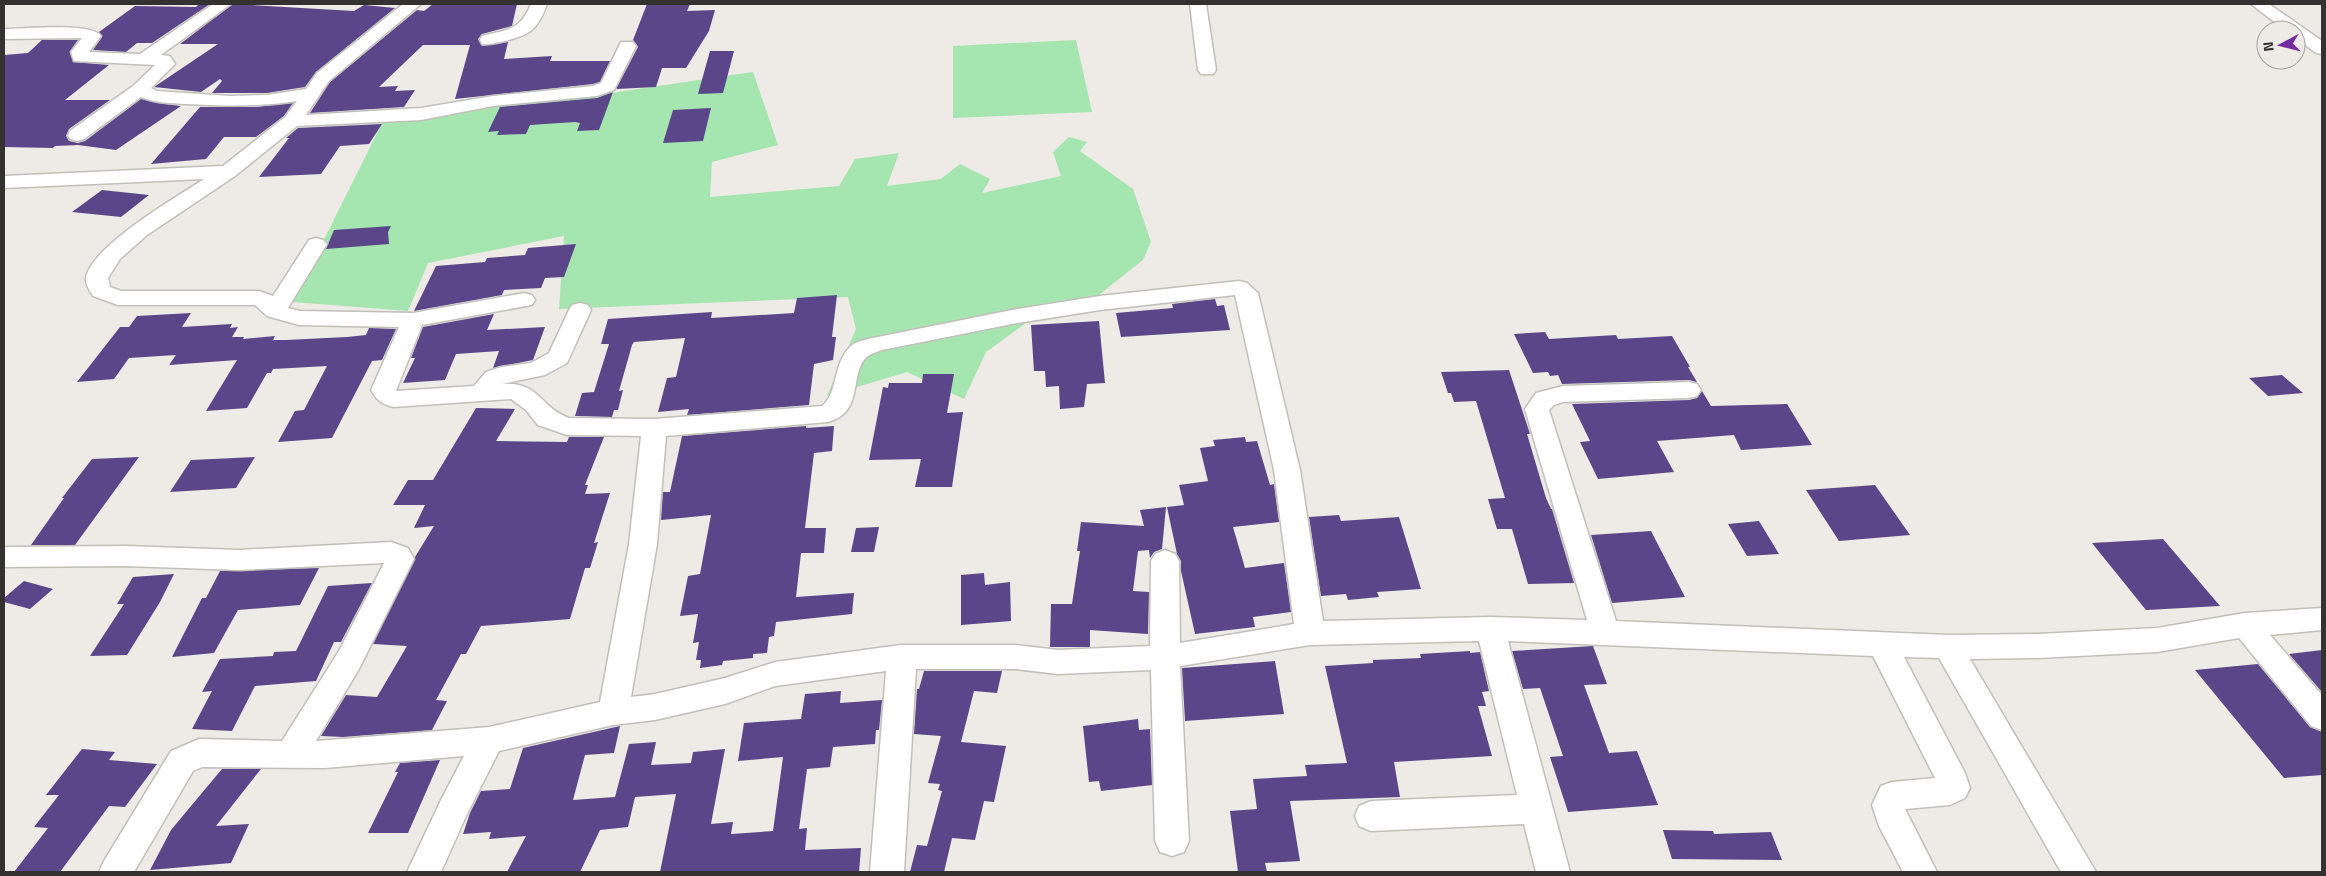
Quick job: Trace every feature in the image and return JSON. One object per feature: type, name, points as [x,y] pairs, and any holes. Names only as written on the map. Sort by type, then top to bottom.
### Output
[{"type":"street","points":[[144,59],[223,4]]},
{"type":"street","points":[[412,4],[323,77],[292,121],[228,172],[140,231],[112,254],[102,267],[97,278],[98,285],[101,291],[108,296],[131,300],[258,298],[267,302],[275,311],[307,319],[413,320],[524,300]]},
{"type":"street","points":[[488,40],[521,32],[533,18],[539,4]]},
{"type":"street","points":[[1198,4],[1207,70]]},
{"type":"street","points":[[2259,4],[2322,49]]},
{"type":"street","points":[[4,34],[85,33],[93,36],[80,52],[80,57],[164,60],[166,64],[139,90],[78,135]]},
{"type":"street","points":[[292,121],[421,114],[493,101],[597,91],[608,86],[627,46]]},
{"type":"street","points":[[139,90],[154,96],[230,101],[267,100],[312,93]]},
{"type":"street","points":[[4,182],[228,172]]},
{"type":"street","points":[[275,311],[316,244]]},
{"type":"street","points":[[413,320],[387,375],[383,390],[387,396],[393,399],[482,392],[516,392],[535,404],[547,419],[567,426],[654,428],[828,414],[835,410],[839,403],[854,357],[860,350],[876,344],[1012,317],[1100,303],[1239,288],[1247,293],[1287,470],[1310,633]]},
{"type":"street","points":[[482,392],[494,378],[537,370],[559,358],[580,310]]},
{"type":"street","points":[[1605,632],[1539,421],[1538,408],[1545,399],[1563,394],[1689,390]]},
{"type":"street","points":[[613,712],[643,544],[654,428]]},
{"type":"street","points":[[4,557],[126,556],[239,560],[382,552],[398,555],[400,559],[348,660],[290,754]]},
{"type":"street","points":[[1166,561],[1165,657],[1172,841]]},
{"type":"street","points":[[116,872],[182,761],[198,753],[324,754],[489,740],[613,712],[655,707],[725,691],[775,674],[901,657],[1015,657],[1058,662],[1165,657],[1310,633],[1490,629],[1605,632],[1948,648],[2038,646],[2157,640],[2245,625],[2322,620]]},
{"type":"street","points":[[2245,625],[2322,717]]},
{"type":"street","points":[[1490,629],[1553,872]]},
{"type":"street","points":[[1882,644],[1954,784],[1954,788],[1950,791],[1892,796],[1888,805],[1891,816],[1920,872]]},
{"type":"street","points":[[1948,648],[2079,872]]},
{"type":"street","points":[[887,872],[901,682],[901,657]]},
{"type":"street","points":[[424,872],[489,740]]},
{"type":"street","points":[[1371,816],[1537,809]]},
{"type":"green space","points":[[1076,40],[1092,112],[953,118],[953,46]]},
{"type":"green space","points":[[753,72],[778,145],[712,162],[710,197],[839,186],[855,159],[899,153],[887,186],[941,179],[960,164],[990,179],[982,193],[1061,176],[1053,152],[1069,137],[1087,142],[1080,151],[1133,189],[1151,242],[1143,260],[1086,305],[1030,320],[986,352],[964,399],[907,372],[827,396],[856,329],[848,297],[559,309],[564,236],[428,263],[408,311],[293,302],[384,119],[442,113],[521,89],[591,96]]},
{"type":"building","points":[[199,4],[210,4],[152,43],[137,43],[126,52],[93,50],[102,37],[99,32],[135,6],[196,7]]},
{"type":"building","points":[[233,4],[354,11],[364,5],[395,8],[316,72],[305,87],[267,93],[212,93],[222,81],[220,79],[201,92],[154,87],[218,44],[180,44]]},
{"type":"building","points":[[433,4],[517,4],[512,26],[482,34],[478,39],[482,46],[508,42],[504,59],[552,56],[550,61],[610,61],[600,82],[593,84],[455,99],[470,45],[423,45],[379,87],[398,86],[395,91],[415,90],[404,107],[310,113],[330,82],[417,10],[424,11]]},
{"type":"building","points":[[647,4],[690,4],[687,11],[715,10],[709,31],[686,68],[662,68],[656,87],[616,89],[638,47],[633,40]]},
{"type":"building","points":[[42,40],[78,40],[70,51],[73,62],[109,65],[65,100],[110,100],[69,129],[66,136],[69,141],[78,143],[85,141],[141,99],[181,106],[116,150],[78,145],[55,146],[53,148],[4,147],[4,55],[28,53]]},
{"type":"building","points":[[710,51],[734,51],[723,93],[698,94]]},
{"type":"building","points":[[613,92],[599,130],[577,131],[580,123],[575,122],[530,125],[526,134],[497,135],[499,131],[488,132],[500,107],[597,98]]},
{"type":"building","points":[[293,103],[284,116],[256,137],[224,137],[206,159],[151,164],[200,107],[256,107]]},
{"type":"building","points":[[711,108],[703,141],[663,143],[673,110]]},
{"type":"building","points":[[382,124],[369,144],[340,146],[321,174],[259,177],[289,138],[286,138],[298,128]]},
{"type":"building","points":[[102,190],[149,195],[121,217],[72,212]]},
{"type":"building","points":[[391,226],[388,232],[389,244],[326,249],[334,230]]},
{"type":"building","points":[[576,244],[564,277],[545,278],[541,288],[504,290],[502,295],[414,311],[436,266],[485,262],[487,258],[525,255],[528,248]]},
{"type":"building","points":[[837,295],[832,337],[836,337],[833,360],[814,364],[809,405],[687,415],[689,409],[658,412],[667,378],[676,377],[685,338],[634,342],[619,391],[623,390],[618,410],[614,410],[612,417],[575,416],[582,393],[594,392],[609,344],[601,344],[608,319],[712,312],[711,318],[794,313],[797,298]]},
{"type":"building","points":[[1215,299],[1217,306],[1224,305],[1230,330],[1121,337],[1116,313],[1173,308],[1172,304]]},
{"type":"building","points":[[191,313],[182,327],[232,324],[230,328],[238,327],[232,337],[244,337],[243,339],[275,336],[273,340],[347,337],[366,335],[369,328],[396,329],[382,360],[372,361],[332,438],[278,442],[295,411],[304,410],[327,366],[273,369],[271,373],[267,373],[247,408],[206,411],[237,360],[169,365],[176,355],[129,358],[114,379],[77,382],[120,327],[129,327],[137,316]]},
{"type":"building","points":[[494,314],[487,330],[545,327],[533,360],[493,368],[499,351],[456,354],[445,380],[403,383],[415,358],[411,358],[423,327]]},
{"type":"building","points":[[1099,321],[1105,383],[1087,384],[1084,407],[1060,409],[1059,386],[1046,387],[1045,371],[1034,371],[1031,325]]},
{"type":"building","points":[[1545,332],[1549,339],[1616,335],[1618,339],[1672,336],[1697,382],[1689,380],[1562,384],[1558,375],[1550,376],[1548,372],[1533,373],[1514,334]]},
{"type":"building","points":[[1509,370],[1530,434],[1527,434],[1546,498],[1552,509],[1574,583],[1528,584],[1512,529],[1497,529],[1488,499],[1505,498],[1476,401],[1454,402],[1451,393],[1448,393],[1441,372]]},
{"type":"building","points":[[923,374],[954,374],[947,413],[963,412],[952,487],[915,487],[921,459],[869,460],[883,387],[888,388],[889,383],[922,383]]},
{"type":"building","points":[[2282,375],[2303,393],[2268,396],[2249,378]]},
{"type":"building","points":[[1702,391],[1711,406],[1787,404],[1812,445],[1741,450],[1734,435],[1657,441],[1674,472],[1598,479],[1580,442],[1590,441],[1572,404],[1689,400],[1697,398]]},
{"type":"building","points":[[476,408],[515,409],[496,441],[567,442],[569,437],[604,437],[585,485],[588,485],[585,494],[610,493],[594,543],[598,542],[590,568],[585,568],[570,619],[481,626],[466,654],[461,654],[436,700],[447,701],[432,730],[343,737],[321,736],[346,695],[377,697],[407,646],[373,644],[415,557],[434,526],[414,528],[425,505],[393,505],[408,480],[433,480]]},
{"type":"building","points":[[806,426],[806,428],[834,426],[832,451],[814,453],[805,528],[826,528],[824,553],[801,553],[796,597],[854,593],[852,614],[776,622],[774,636],[769,637],[767,653],[753,654],[753,658],[723,661],[722,665],[700,668],[701,660],[696,660],[699,642],[693,643],[698,614],[680,616],[688,576],[700,574],[711,515],[661,520],[663,492],[670,492],[682,436]]},
{"type":"building","points":[[1245,437],[1246,442],[1257,441],[1270,485],[1274,484],[1279,522],[1233,527],[1245,568],[1284,563],[1291,612],[1253,617],[1255,627],[1195,634],[1181,571],[1181,561],[1177,554],[1167,507],[1184,505],[1179,485],[1208,481],[1200,448],[1215,446],[1213,440]]},
{"type":"building","points":[[139,457],[75,545],[31,545],[64,498],[62,498],[92,459]]},
{"type":"building","points":[[255,457],[236,488],[170,492],[191,460]]},
{"type":"building","points":[[1875,485],[1910,535],[1839,541],[1806,490]]},
{"type":"building","points":[[1166,507],[1162,549],[1154,552],[1150,558],[1149,550],[1138,551],[1133,591],[1149,592],[1148,634],[1090,630],[1090,647],[1050,647],[1051,604],[1072,604],[1080,551],[1077,551],[1081,522],[1144,526],[1140,510]]},
{"type":"building","points":[[1339,515],[1341,521],[1399,517],[1421,589],[1377,592],[1379,597],[1348,600],[1346,594],[1321,596],[1309,517]]},
{"type":"building","points":[[1759,521],[1779,554],[1747,556],[1728,524]]},
{"type":"building","points":[[879,527],[874,552],[851,552],[856,528]]},
{"type":"building","points":[[1651,531],[1685,597],[1612,603],[1591,535]]},
{"type":"building","points":[[2163,539],[2220,606],[2146,610],[2092,543]]},
{"type":"building","points":[[319,568],[300,605],[238,610],[214,653],[172,657],[202,598],[206,598],[220,571]]},
{"type":"building","points":[[984,573],[985,585],[1010,582],[1011,621],[961,625],[961,575]]},
{"type":"building","points":[[174,574],[160,602],[127,655],[90,656],[124,604],[117,604],[133,577]]},
{"type":"building","points":[[24,581],[53,589],[30,609],[4,602],[4,598]]},
{"type":"building","points":[[372,583],[341,642],[334,642],[316,681],[255,686],[232,731],[192,729],[212,691],[202,692],[220,659],[273,656],[274,652],[296,651],[328,586]]},
{"type":"building","points":[[1593,646],[1607,684],[1584,685],[1609,753],[1637,751],[1658,805],[1568,812],[1550,757],[1563,756],[1540,688],[1523,689],[1512,651]]},
{"type":"building","points":[[2322,650],[2322,692],[2289,654]]},
{"type":"building","points":[[1470,651],[1470,653],[1480,652],[1489,691],[1482,692],[1486,706],[1478,706],[1492,756],[1394,762],[1400,797],[1290,801],[1300,861],[1265,863],[1267,872],[1238,872],[1230,811],[1257,809],[1253,779],[1307,776],[1305,765],[1347,763],[1325,666],[1373,663],[1373,660],[1421,658],[1420,654]]},
{"type":"building","points":[[1275,661],[1284,714],[1185,721],[1182,668]]},
{"type":"building","points":[[2258,664],[2310,727],[2322,732],[2322,775],[2284,778],[2195,670]]},
{"type":"building","points":[[924,671],[1002,671],[997,693],[974,691],[961,742],[1006,746],[994,802],[984,801],[975,840],[952,838],[944,872],[910,872],[917,845],[927,846],[942,791],[938,790],[940,784],[928,783],[941,736],[914,734],[917,689],[919,689]]},
{"type":"building","points":[[841,691],[840,703],[882,700],[879,730],[876,730],[875,744],[833,747],[830,767],[807,769],[799,829],[807,828],[805,850],[861,848],[859,872],[660,872],[676,794],[635,797],[628,827],[600,830],[580,872],[507,872],[526,836],[489,839],[491,832],[463,834],[470,813],[481,791],[510,789],[523,748],[620,726],[614,753],[585,755],[573,800],[615,797],[629,744],[656,742],[651,765],[691,763],[693,752],[725,749],[711,824],[733,822],[731,834],[773,831],[783,757],[738,761],[744,723],[801,719],[805,694]]},
{"type":"building","points":[[1138,719],[1139,730],[1150,729],[1152,785],[1101,791],[1099,781],[1089,782],[1083,726]]},
{"type":"building","points":[[82,749],[115,752],[109,760],[157,764],[125,807],[109,806],[60,872],[14,872],[48,828],[34,827],[59,795],[46,795]]},
{"type":"building","points":[[440,760],[408,833],[368,833],[398,772],[395,772],[400,763]]},
{"type":"building","points":[[222,769],[261,769],[216,826],[249,824],[231,863],[150,870],[171,830]]},
{"type":"building","points":[[1663,830],[1713,831],[1714,834],[1771,832],[1782,860],[1672,859]]}]
